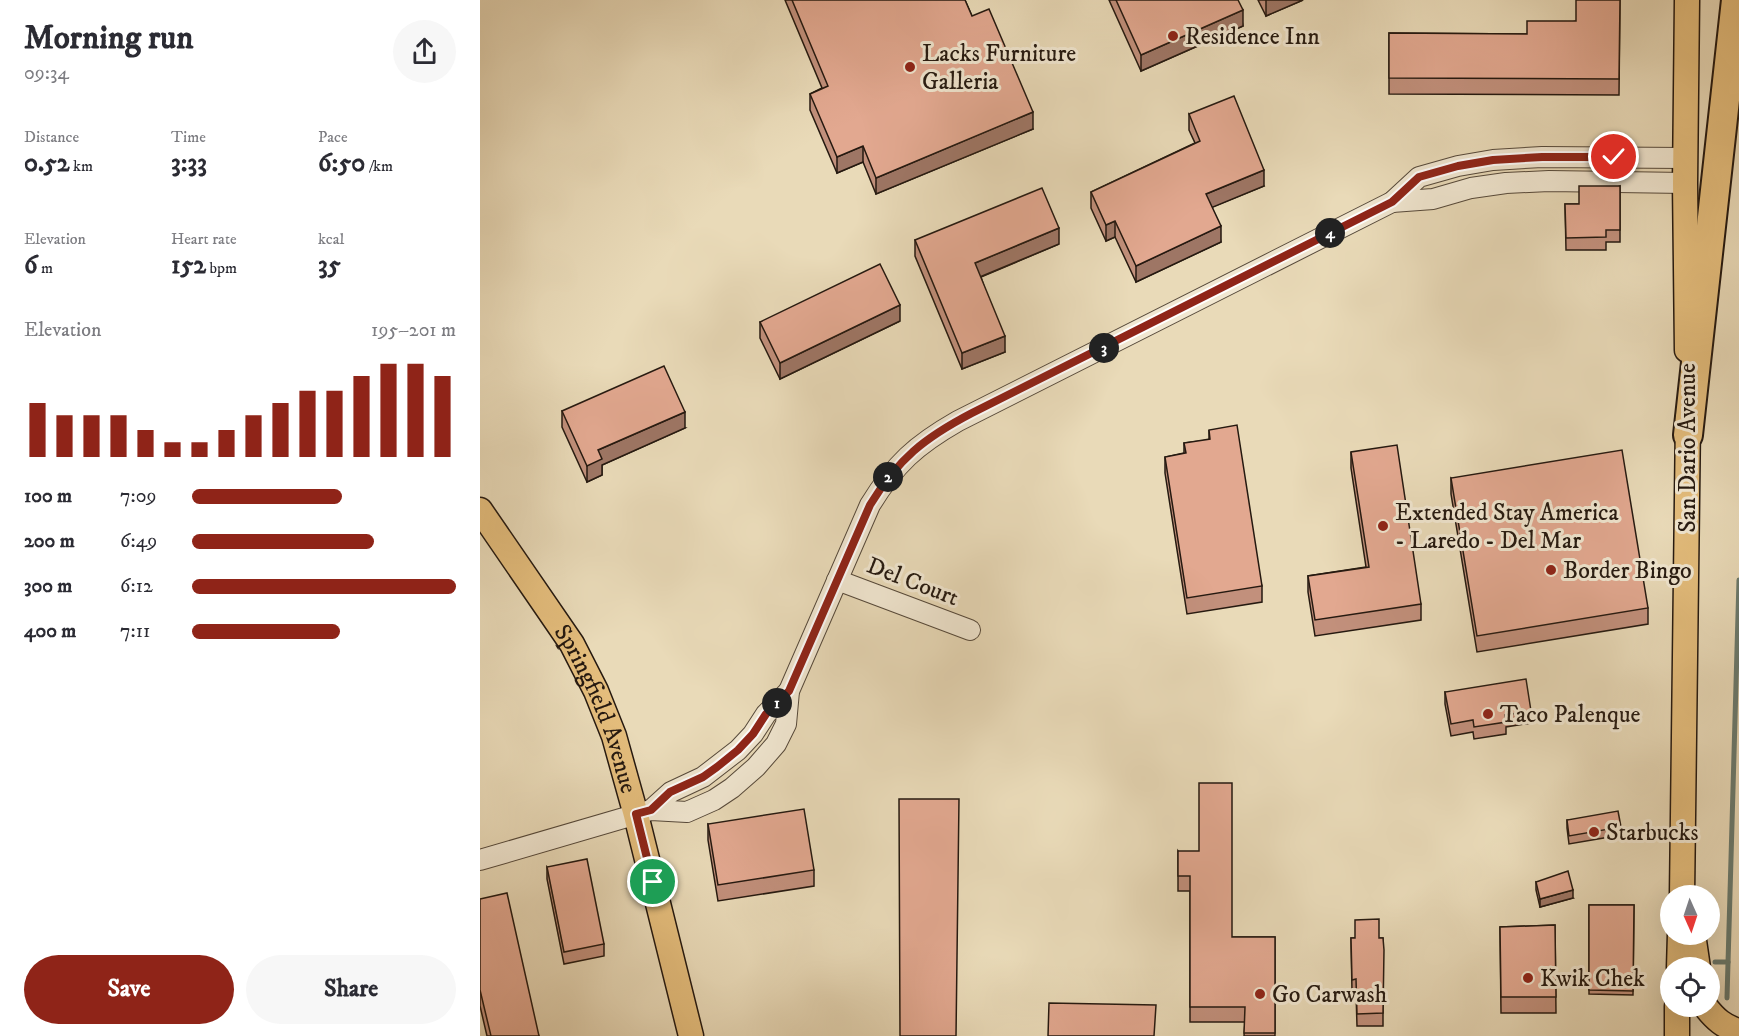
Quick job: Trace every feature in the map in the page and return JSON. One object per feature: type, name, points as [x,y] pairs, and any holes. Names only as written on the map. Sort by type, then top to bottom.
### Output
[{"type":"highway","points":[[1688,435],[1736,0]]},
{"type":"main road","name":"San Dario Avenue","points":[[1683,885],[1688,435],[1685,183],[1687,0]]},
{"type":"main road","name":"Springfield Avenue","points":[[480,510],[545,602],[596,691],[644,812],[691,1036]]},
{"type":"main road","points":[[1677,1017],[1677,1036]]},
{"type":"main road","points":[[1713,1017],[1729,1028],[1739,1031]]},
{"type":"street","points":[[480,860],[644,812],[687,812],[714,800],[756,767],[776,744],[786,724],[789,691],[870,505],[886,479],[905,457],[927,438],[972,413],[1392,202],[1419,177],[1458,166],[1493,160],[1542,157],[1685,158]]},
{"type":"street","points":[[1392,202],[1433,199],[1471,188],[1506,183],[1549,181],[1685,183]]},
{"type":"street","name":"Del Court","points":[[837,580],[970,630]]},
{"type":"building","name":"Lacks Furniture Galleria","points":[[792,0],[965,0],[972,16],[989,9],[1033,112],[876,178],[863,146],[837,157],[810,94],[828,86]]},
{"type":"building","points":[[1116,0],[1238,0],[1243,10],[1141,55]]},
{"type":"building","points":[[1576,0],[1620,0],[1619,79],[1389,78],[1389,33],[1527,34],[1527,21],[1576,21]]},
{"type":"building","points":[[1234,96],[1264,170],[1206,194],[1221,226],[1136,266],[1115,221],[1106,225],[1091,192],[1200,141],[1189,114]]},
{"type":"building","points":[[1579,186],[1620,186],[1620,230],[1606,230],[1606,237],[1566,238],[1565,204],[1579,204]]},
{"type":"building","points":[[1042,188],[1059,228],[975,263],[1005,336],[962,353],[915,240]]},
{"type":"building","points":[[880,264],[900,305],[780,363],[760,322]]},
{"type":"building","points":[[664,366],[685,412],[598,450],[602,459],[587,466],[562,411]]},
{"type":"building","points":[[1237,425],[1262,586],[1187,598],[1165,457],[1186,453],[1184,443],[1210,439],[1209,430]]},
{"type":"building","name":"Extended Stay America - Laredo - Del Mar","points":[[1397,445],[1421,604],[1315,620],[1308,576],[1369,567],[1351,452]]},
{"type":"building","name":"Border Bingo","points":[[1622,450],[1648,608],[1477,636],[1451,478]]},
{"type":"building","name":"Taco Palenque","points":[[1526,679],[1531,711],[1505,715],[1506,722],[1474,727],[1473,720],[1451,724],[1445,692]]},
{"type":"building","points":[[1199,783],[1232,783],[1232,937],[1275,937],[1275,1033],[1244,1033],[1245,1007],[1190,1007],[1190,876],[1178,876],[1178,851],[1199,851]]},
{"type":"building","points":[[899,799],[959,799],[956,1036],[900,1036]]},
{"type":"building","points":[[804,809],[814,870],[718,885],[708,824]]},
{"type":"building","points":[[1618,811],[1621,827],[1569,836],[1567,820]]},
{"type":"building","points":[[587,859],[604,944],[564,952],[547,867]]},
{"type":"building","points":[[1568,871],[1573,890],[1540,899],[1536,882]]},
{"type":"building","points":[[507,893],[539,1036],[491,1036],[480,990],[480,899]]},
{"type":"building","points":[[1589,905],[1634,905],[1633,991],[1589,990]]},
{"type":"building","points":[[1379,919],[1379,938],[1383,938],[1384,950],[1383,1013],[1357,1014],[1356,979],[1352,980],[1351,938],[1355,938],[1355,920]]},
{"type":"building","name":"Kwik Chek","points":[[1555,925],[1556,997],[1501,997],[1500,927]]},
{"type":"building","points":[[1049,1003],[1156,1005],[1154,1036],[1048,1036]]},
{"type":"waterway","points":[[1727,998],[1739,580]]},
{"type":"waterway","points":[[1720,962],[1728,962]]},
{"type":"place","name":"Residence Inn","points":[[1173,36]]},
{"type":"place","name":"Lacks Furniture Galleria","points":[[910,67]]},
{"type":"place","name":"Extended Stay America - Laredo - Del Mar","points":[[1383,526]]},
{"type":"place","name":"Border Bingo","points":[[1551,570]]},
{"type":"place","name":"Taco Palenque","points":[[1488,714]]},
{"type":"place","name":"Starbucks","points":[[1594,832]]},
{"type":"place","name":"Kwik Chek","points":[[1528,978]]},
{"type":"place","name":"Go Carwash","points":[[1260,994]]},
{"type":"route","points":[[653,882],[636,814],[651,810],[670,792],[703,777],[717,767],[738,750],[753,734],[766,714],[789,691],[870,505],[886,479],[905,457],[927,438],[958,420],[1197,302],[1392,202],[1419,177],[1458,166],[1493,160],[1614,157]]}]
